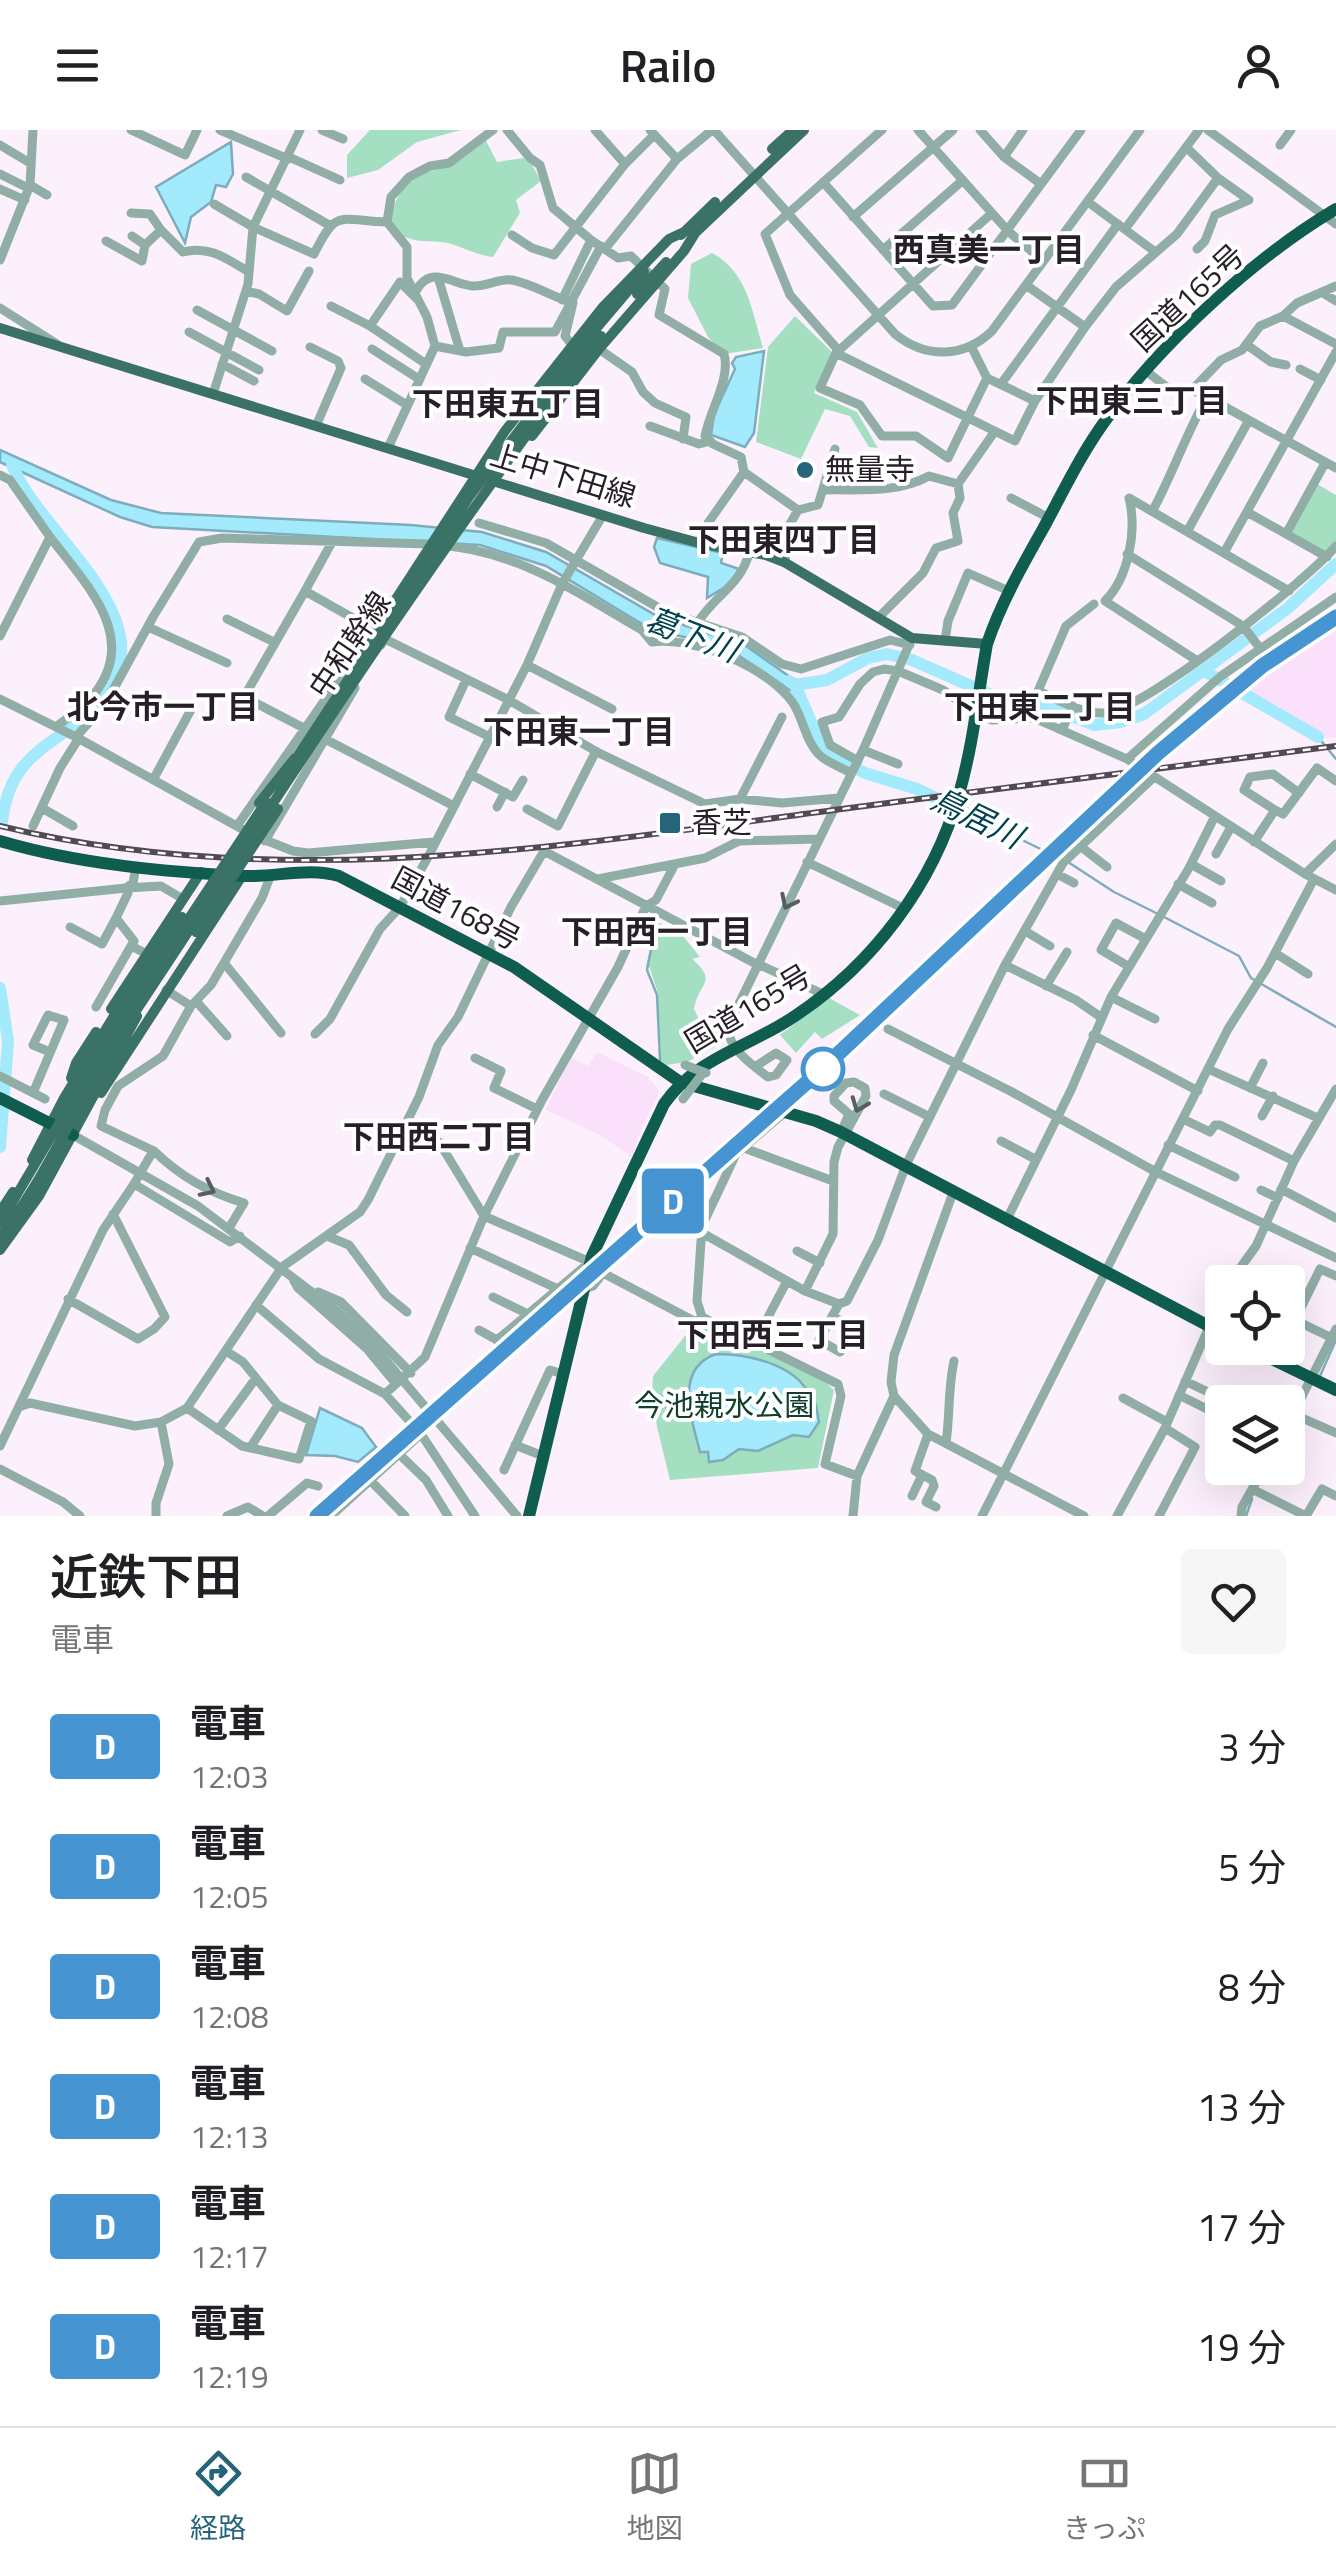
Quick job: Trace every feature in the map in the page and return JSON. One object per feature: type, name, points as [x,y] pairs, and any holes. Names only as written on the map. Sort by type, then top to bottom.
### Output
[{"type":"highway","name":"国道165号","points":[[529,1516],[590,1262],[664,1104],[696,1068],[772,1030],[825,995],[871,952],[905,909],[956,804],[986,644],[1008,591],[1105,421],[1190,324],[1277,249],[1332,216]]},
{"type":"highway","name":"国道168号","points":[[0,842],[136,866],[242,876],[326,872],[514,966],[680,1082],[844,1133],[1205,1324]]},
{"type":"highway","points":[[716,1059],[708,1076],[720,1093]]},
{"type":"highway","points":[[6,1101],[73,1135]]},
{"type":"highway","points":[[1285,1365],[1336,1390]]},
{"type":"main road","points":[[265,812],[450,511],[572,345],[697,230],[793,130]]},
{"type":"main road","points":[[650,272],[669,238],[684,232],[804,130]]},
{"type":"main road","name":"中和幹線","points":[[0,1224],[106,1044],[301,757],[476,503],[650,272]]},
{"type":"main road","name":"上中下田線","points":[[0,328],[603,515],[784,562],[911,641],[986,644]]},
{"type":"main road","points":[[284,776],[474,521],[496,482],[598,339]]},
{"type":"main road","points":[[0,1212],[30,1166],[50,1123],[116,1010],[262,800],[301,757]]},
{"type":"main road","points":[[136,1020],[274,817],[301,757]]},
{"type":"main road","name":"中和幹線","points":[[0,1238],[34,1187],[113,1046],[301,757]]},
{"type":"main road","points":[[64,1098],[76,1063],[200,872]]},
{"type":"main road","points":[[83,1116],[242,876]]},
{"type":"main road","points":[[0,1250],[39,1196],[179,939],[116,1010]]},
{"type":"street","points":[[0,260],[29,186],[33,130]]},
{"type":"street","points":[[131,130],[185,155],[197,130]]},
{"type":"street","points":[[212,394],[246,290],[254,227],[300,130]]},
{"type":"street","points":[[322,130],[343,140]]},
{"type":"street","points":[[388,448],[435,346],[418,296],[407,278],[407,247],[387,222],[390,196],[409,177],[430,166],[449,163],[494,130]]},
{"type":"street","points":[[507,130],[540,165],[554,208],[591,240],[618,258],[631,256],[650,272],[665,288],[659,315],[724,354],[728,368],[709,413],[705,436],[741,457],[744,472],[798,510]]},
{"type":"street","points":[[595,130],[624,164]]},
{"type":"street","points":[[566,301],[603,248],[677,159],[713,130],[895,334],[918,348],[947,352],[971,346],[992,331],[1137,134],[1124,130]]},
{"type":"street","points":[[882,130],[764,234],[790,295],[838,352],[1014,440],[1035,401],[1116,286],[1177,234],[1218,178]]},
{"type":"street","points":[[918,130],[1008,231],[1043,261]]},
{"type":"street","points":[[853,217],[953,130]]},
{"type":"street","points":[[980,130],[1004,157],[1041,184]]},
{"type":"street","points":[[1004,157],[1023,130]]},
{"type":"street","points":[[823,182],[934,306],[952,306],[1080,130]]},
{"type":"street","points":[[1001,384],[1198,130]]},
{"type":"street","points":[[1208,130],[1332,216]]},
{"type":"street","points":[[1280,145],[1292,130]]},
{"type":"street","points":[[227,131],[340,180]]},
{"type":"street","points":[[512,235],[532,248],[554,254],[652,133],[677,159]]},
{"type":"street","points":[[0,145],[30,164]]},
{"type":"street","points":[[1186,147],[1218,178],[1250,200],[1214,215],[1205,241],[1197,249]]},
{"type":"street","points":[[0,174],[46,194]]},
{"type":"street","points":[[246,177],[329,225]]},
{"type":"street","points":[[883,250],[963,180]]},
{"type":"street","points":[[0,189],[25,200]]},
{"type":"street","points":[[1088,202],[1154,251]]},
{"type":"street","points":[[214,204],[314,254],[329,225],[337,220],[387,222]]},
{"type":"street","points":[[131,212],[150,214],[183,252],[198,248],[218,254],[249,272]]},
{"type":"street","points":[[987,378],[948,458],[916,436],[882,436],[860,405],[820,388],[838,352],[992,213]]},
{"type":"street","points":[[106,242],[142,261],[147,243],[162,230]]},
{"type":"street","points":[[132,236],[158,251]]},
{"type":"street","points":[[435,346],[460,351],[500,348],[503,332],[555,332],[591,240]]},
{"type":"street","points":[[246,290],[287,311],[309,271]]},
{"type":"street","points":[[418,296],[419,285],[430,278],[446,276],[472,286],[510,279],[566,301],[572,308],[565,336],[572,345]]},
{"type":"street","points":[[438,277],[460,351]]},
{"type":"street","points":[[370,326],[400,282],[418,296]]},
{"type":"street","points":[[1026,285],[1085,327]]},
{"type":"street","points":[[1192,390],[1221,360],[1246,346],[1260,326],[1283,316],[1297,303],[1336,286]]},
{"type":"street","points":[[1322,292],[1336,301]]},
{"type":"street","points":[[330,306],[370,326],[426,364]]},
{"type":"street","points":[[0,308],[64,348]]},
{"type":"street","points":[[196,310],[272,351]]},
{"type":"street","points":[[1283,316],[1336,344]]},
{"type":"street","points":[[189,332],[259,370]]},
{"type":"street","points":[[598,339],[632,372],[655,403],[686,416],[683,438]]},
{"type":"street","points":[[310,346],[338,361],[341,368],[316,426]]},
{"type":"street","points":[[971,346],[987,378],[1035,401]]},
{"type":"street","points":[[1246,346],[1271,362],[1286,365]]},
{"type":"street","points":[[372,349],[420,379]]},
{"type":"street","points":[[1225,551],[1336,352]]},
{"type":"street","points":[[222,364],[254,381]]},
{"type":"street","points":[[1300,369],[1320,380]]},
{"type":"street","points":[[1146,371],[1168,388],[1192,390],[1332,464],[1286,534]]},
{"type":"street","points":[[364,378],[407,404]]},
{"type":"street","points":[[1153,510],[1207,397]]},
{"type":"street","points":[[1188,530],[1248,420]]},
{"type":"street","points":[[650,426],[698,444],[710,441]]},
{"type":"street","points":[[878,618],[924,572],[936,548],[958,540],[953,513],[960,498],[958,484],[995,431]]},
{"type":"street","points":[[784,562],[790,542],[786,531],[798,510],[818,505],[835,449]]},
{"type":"street","points":[[703,544],[708,523],[744,472]]},
{"type":"street","points":[[0,475],[10,480],[108,616],[113,638],[108,671],[88,701],[58,727]]},
{"type":"street","points":[[823,490],[908,486],[929,476],[958,484]]},
{"type":"street","points":[[1011,498],[1048,518]]},
{"type":"street","points":[[1196,660],[1105,601],[1116,588],[1127,554],[1133,524],[1129,498],[1289,591]]},
{"type":"street","points":[[1247,512],[1327,557]]},
{"type":"street","points":[[315,1034],[330,1020],[380,929],[400,907],[527,665],[562,584],[603,515]]},
{"type":"street","points":[[474,521],[546,543],[666,612],[742,637],[782,664],[800,670],[890,640],[911,641],[858,761],[728,1026],[735,1050],[756,1066]]},
{"type":"street","points":[[0,636],[50,537]]},
{"type":"street","points":[[33,826],[75,736],[106,703],[199,542],[222,538],[429,544],[508,557],[642,630],[652,642],[673,640],[701,648],[768,679],[792,702],[815,750],[851,774]]},
{"type":"street","points":[[332,542],[244,697],[454,806]]},
{"type":"street","points":[[1094,604],[1066,626],[1038,691],[1102,713],[1130,706],[1196,660],[1289,591],[1336,546]]},
{"type":"street","points":[[698,622],[711,601],[732,588],[750,553]]},
{"type":"street","points":[[1127,554],[1243,626],[1258,646]]},
{"type":"street","points":[[945,641],[948,621],[968,573],[1008,591]]},
{"type":"street","points":[[304,591],[374,630]]},
{"type":"street","points":[[1126,759],[1258,646],[1336,596]]},
{"type":"street","points":[[227,619],[274,642]]},
{"type":"street","points":[[148,627],[226,663]]},
{"type":"street","points":[[385,639],[705,804],[740,799],[782,803],[839,798]]},
{"type":"street","points":[[527,665],[612,709]]},
{"type":"street","points":[[858,761],[830,745],[822,722],[839,717],[860,684],[873,672],[898,672],[943,690],[998,720],[1034,718],[1126,759],[1336,890]]},
{"type":"street","points":[[466,680],[448,716],[490,737]]},
{"type":"street","points":[[0,699],[265,841],[293,852],[434,842]]},
{"type":"street","points":[[153,780],[193,706]]},
{"type":"street","points":[[1062,730],[1073,706]]},
{"type":"street","points":[[740,799],[782,718]]},
{"type":"street","points":[[237,826],[314,733]]},
{"type":"street","points":[[265,841],[314,733]]},
{"type":"street","points":[[863,750],[898,764]]},
{"type":"street","points":[[527,810],[558,826],[596,751]]},
{"type":"street","points":[[1299,793],[1273,774],[1250,777],[1244,790],[1282,814],[1299,793],[1317,768],[1334,776]]},
{"type":"street","points":[[470,774],[514,796],[523,780]]},
{"type":"street","points":[[832,1316],[839,1304],[847,1301],[878,1240],[906,1165],[930,1116],[1005,965],[1065,860],[1154,777]]},
{"type":"street","points":[[497,807],[505,792]]},
{"type":"street","points":[[42,808],[73,826]]},
{"type":"street","points":[[1254,842],[1275,810]]},
{"type":"street","points":[[1007,1219],[1111,997],[1192,864],[1215,816]]},
{"type":"street","points":[[1216,854],[1231,827]]},
{"type":"street","points":[[385,1394],[426,1357],[484,1216],[538,1108],[618,967],[646,906],[656,900],[674,866],[704,858],[740,841],[818,839]]},
{"type":"street","points":[[984,1515],[1208,1069],[1275,953],[1310,877],[1336,844]]},
{"type":"street","points":[[1080,846],[1107,867]]},
{"type":"street","points":[[19,1407],[30,1403],[135,1426],[161,1422],[186,1408],[256,1305],[286,1270],[360,1212],[404,1131],[438,1045],[458,1017],[511,906],[544,851],[825,995]]},
{"type":"street","points":[[808,862],[905,909]]},
{"type":"street","points":[[1192,864],[1222,881]]},
{"type":"street","points":[[126,888],[133,883],[136,866]]},
{"type":"street","points":[[598,879],[674,866]]},
{"type":"street","points":[[1057,874],[1074,884]]},
{"type":"street","points":[[229,1228],[244,1203],[213,1194],[101,1126],[118,1086],[163,1056],[193,1003],[225,964],[270,877]]},
{"type":"street","points":[[1178,884],[1212,903]]},
{"type":"street","points":[[0,901],[161,886],[182,900]]},
{"type":"street","points":[[70,926],[102,944],[128,893],[126,888]]},
{"type":"street","points":[[96,1006],[134,941],[116,918]]},
{"type":"street","points":[[1128,966],[1101,950],[1116,923],[1144,938]]},
{"type":"street","points":[[1025,931],[1050,946]]},
{"type":"street","points":[[131,946],[147,954]]},
{"type":"street","points":[[1046,986],[1067,952]]},
{"type":"street","points":[[1275,953],[1308,974]]},
{"type":"street","points":[[225,964],[281,1033]]},
{"type":"street","points":[[1005,965],[1076,1000],[1102,1018]]},
{"type":"street","points":[[166,990],[193,1003],[228,1036]]},
{"type":"street","points":[[1111,997],[1155,1019]]},
{"type":"street","points":[[888,1029],[1156,1172],[1336,1258]]},
{"type":"street","points":[[1093,1035],[1198,1090]]},
{"type":"street","points":[[33,1092],[50,1052]]},
{"type":"street","points":[[474,1058],[501,1071],[494,1088],[538,1108]]},
{"type":"street","points":[[1250,1088],[1263,1063]]},
{"type":"street","points":[[683,1099],[704,1073],[685,1065]]},
{"type":"street","points":[[1208,1069],[1318,1118]]},
{"type":"street","points":[[0,1076],[45,1099]]},
{"type":"street","points":[[805,1291],[833,1234],[833,1181],[838,1146],[866,1096],[866,1088],[854,1082],[846,1083],[834,1096],[836,1104],[849,1114],[844,1133]]},
{"type":"street","points":[[1243,1265],[1294,1161],[1336,1089]]},
{"type":"street","points":[[884,1094],[930,1116]]},
{"type":"street","points":[[1262,1116],[1273,1096]]},
{"type":"street","points":[[784,1112],[736,1154],[702,1226],[697,1301],[702,1317],[838,1384],[840,1396],[825,1464],[857,1476]]},
{"type":"street","points":[[1183,1119],[1210,1132],[1218,1124],[1294,1161]]},
{"type":"street","points":[[404,1131],[439,1142],[484,1216],[590,1262],[497,1340],[479,1330]]},
{"type":"street","points":[[73,1135],[198,1206],[337,1311],[377,1350],[517,1516]]},
{"type":"street","points":[[1001,1142],[1035,1159]]},
{"type":"street","points":[[1168,1146],[1234,1177]]},
{"type":"street","points":[[744,1148],[833,1181]]},
{"type":"street","points":[[0,1446],[68,1298],[113,1214],[152,1155]]},
{"type":"street","points":[[134,1184],[230,1242],[240,1236]]},
{"type":"street","points":[[954,1190],[894,1355],[890,1382],[894,1396],[928,1434],[1084,1516]]},
{"type":"street","points":[[1261,1190],[1336,1218]]},
{"type":"street","points":[[68,1298],[138,1339],[164,1317],[113,1214]]},
{"type":"street","points":[[704,1234],[805,1291],[839,1304]]},
{"type":"street","points":[[326,1236],[350,1245],[386,1295],[407,1312]]},
{"type":"street","points":[[470,1248],[558,1288]]},
{"type":"street","points":[[796,1251],[820,1263]]},
{"type":"street","points":[[1305,1398],[1317,1381],[1334,1333],[1295,1320],[1320,1269],[1336,1276]]},
{"type":"street","points":[[286,1270],[298,1288],[367,1348],[396,1384]]},
{"type":"street","points":[[584,1289],[594,1286],[603,1273],[696,1322],[702,1317]]},
{"type":"street","points":[[767,1318],[786,1281]]},
{"type":"street","points":[[306,1286],[342,1302],[411,1373]]},
{"type":"street","points":[[493,1297],[528,1314]]},
{"type":"street","points":[[256,1305],[319,1359],[385,1394],[421,1434],[472,1515]]},
{"type":"street","points":[[1117,1516],[1205,1349]]},
{"type":"street","points":[[186,1408],[250,1448],[299,1459],[311,1420],[278,1404],[244,1362],[226,1351]]},
{"type":"street","points":[[946,1443],[954,1361]]},
{"type":"street","points":[[504,1470],[550,1370],[563,1374]]},
{"type":"street","points":[[218,1430],[256,1378]]},
{"type":"street","points":[[1186,1381],[1205,1390]]},
{"type":"street","points":[[1179,1395],[1205,1408]]},
{"type":"street","points":[[853,1516],[857,1476],[894,1396]]},
{"type":"street","points":[[1123,1398],[1196,1446],[1159,1516]]},
{"type":"street","points":[[250,1448],[278,1404]]},
{"type":"street","points":[[1305,1420],[1336,1434]]},
{"type":"street","points":[[156,1516],[156,1502],[168,1464],[161,1422]]},
{"type":"street","points":[[340,1513],[421,1434]]},
{"type":"street","points":[[928,1434],[915,1471],[932,1480],[934,1486],[926,1502],[936,1507]]},
{"type":"street","points":[[515,1446],[543,1456]]},
{"type":"street","points":[[399,1454],[426,1480],[448,1516]]},
{"type":"street","points":[[0,1469],[80,1516]]},
{"type":"street","points":[[912,1496],[922,1475]]},
{"type":"street","points":[[370,1480],[405,1516]]},
{"type":"street","points":[[227,1516],[248,1507],[266,1516],[307,1483],[318,1486]]},
{"type":"street","points":[[1241,1516],[1254,1485]]},
{"type":"street","points":[[1252,1489],[1306,1516],[1322,1489],[1336,1496]]},
{"type":"shaded area","points":[[1336,621],[1336,737],[1327,738],[1241,689]]},
{"type":"shaded area","points":[[597,1052],[648,1077],[658,1089],[632,1157],[600,1135],[546,1110],[570,1057],[588,1066]]},
{"type":"green space","points":[[370,130],[461,130],[417,142],[378,170],[347,178],[347,155]]},
{"type":"green space","points":[[485,139],[497,162],[524,158],[541,181],[516,200],[520,213],[493,257],[448,243],[413,240],[399,233],[394,227],[393,211],[405,186],[419,174],[451,163]]},
{"type":"green space","points":[[712,253],[741,282],[763,348],[724,354],[708,337],[688,298],[691,264]]},
{"type":"green space","points":[[795,316],[832,352],[814,393],[857,412],[878,448],[869,447],[850,416],[825,409],[801,459],[756,442],[768,347]]},
{"type":"green space","points":[[1317,484],[1336,495],[1336,543],[1328,553],[1291,530]]},
{"type":"green space","points":[[645,915],[683,936],[700,957],[692,959],[706,978],[694,1009],[702,1025],[725,1033],[723,1043],[687,1062],[666,1065],[661,1061],[658,993],[649,966],[646,967],[652,939],[643,921]]},
{"type":"green space","points":[[829,998],[860,1015],[822,1039],[815,1032],[796,1053],[780,1035]]},
{"type":"green space","name":"今池親水公園","points":[[709,1324],[823,1380],[834,1390],[818,1468],[670,1480],[657,1427],[653,1376],[685,1336]]},
{"type":"water","points":[[231,142],[233,174],[226,187],[216,185],[211,202],[191,217],[185,243],[156,187]]},
{"type":"water","points":[[764,351],[754,433],[745,447],[711,435],[714,414],[735,369],[732,363],[736,357]]},
{"type":"water","points":[[0,450],[111,500],[161,513],[482,532],[546,552],[657,616],[746,646],[801,681],[802,691],[793,692],[738,655],[698,640],[652,630],[546,566],[480,545],[152,527],[120,517],[0,462]]},
{"type":"water","points":[[657,538],[723,553],[721,563],[739,569],[730,584],[707,598],[708,577],[660,563],[654,547]]},
{"type":"water","points":[[716,1354],[759,1360],[798,1380],[816,1405],[819,1422],[809,1437],[793,1435],[758,1451],[739,1449],[723,1460],[709,1462],[708,1452],[700,1452],[689,1397],[694,1371]]},
{"type":"water","points":[[320,1408],[362,1428],[376,1447],[358,1462],[306,1455]]},
{"type":"waterway","points":[[2,822],[7,798],[25,764],[99,702],[118,671],[121,640],[111,609],[93,578],[25,490],[12,464]]},
{"type":"waterway","name":"葛下川","points":[[789,681],[795,685],[827,680],[868,658],[887,654],[912,660],[1005,701],[1044,705],[1094,725],[1120,722],[1144,714],[1288,608],[1336,564]]},
{"type":"waterway","points":[[1208,673],[1318,737]]},
{"type":"waterway","name":"鳥居川","points":[[795,685],[824,752],[865,773],[917,789],[1018,838]]},
{"type":"waterway","points":[[1318,737],[1336,759]]},
{"type":"waterway","name":"鳥居川","points":[[1018,838],[1061,859]]},
{"type":"waterway","name":"鳥居川","points":[[1068,862],[1156,913]]},
{"type":"waterway","points":[[649,915],[645,924],[653,940],[647,970],[657,995],[660,1060]]},
{"type":"waterway","name":"鳥居川","points":[[1164,917],[1239,956],[1251,978],[1336,1027]]},
{"type":"waterway","points":[[0,988],[8,1041],[0,1147]]},
{"type":"waterway","name":"鳥居川","points":[[1320,1376],[1336,1340]]},
{"type":"waterway","name":"鳥居川","points":[[1246,1516],[1252,1499]]},
{"type":"railway","points":[[310,1516],[821,1067],[1201,709],[1336,613]]},
{"type":"railway","points":[[0,826],[103,846],[208,857],[417,857],[626,838],[1336,746]]},
{"type":"train","name":"D","points":[[317,1516],[822,1069],[1204,712],[1262,666],[1336,617]]},
{"type":"place","name":"無量寺","points":[[805,470]]},
{"type":"place","name":"香芝","points":[[670,823]]},
{"type":"district","name":"西真美一丁目","points":[[989,250]]},
{"type":"district","name":"下田東三丁目","points":[[1132,401]]},
{"type":"district","name":"下田東五丁目","points":[[508,404]]},
{"type":"district","name":"下田東四丁目","points":[[784,540]]},
{"type":"district","name":"北今市一丁目","points":[[163,707]]},
{"type":"district","name":"下田東二丁目","points":[[1040,707]]},
{"type":"district","name":"下田東一丁目","points":[[579,732]]},
{"type":"district","name":"下田西一丁目","points":[[657,932]]},
{"type":"district","name":"下田西二丁目","points":[[439,1137]]},
{"type":"district","name":"下田西三丁目","points":[[773,1335]]}]
